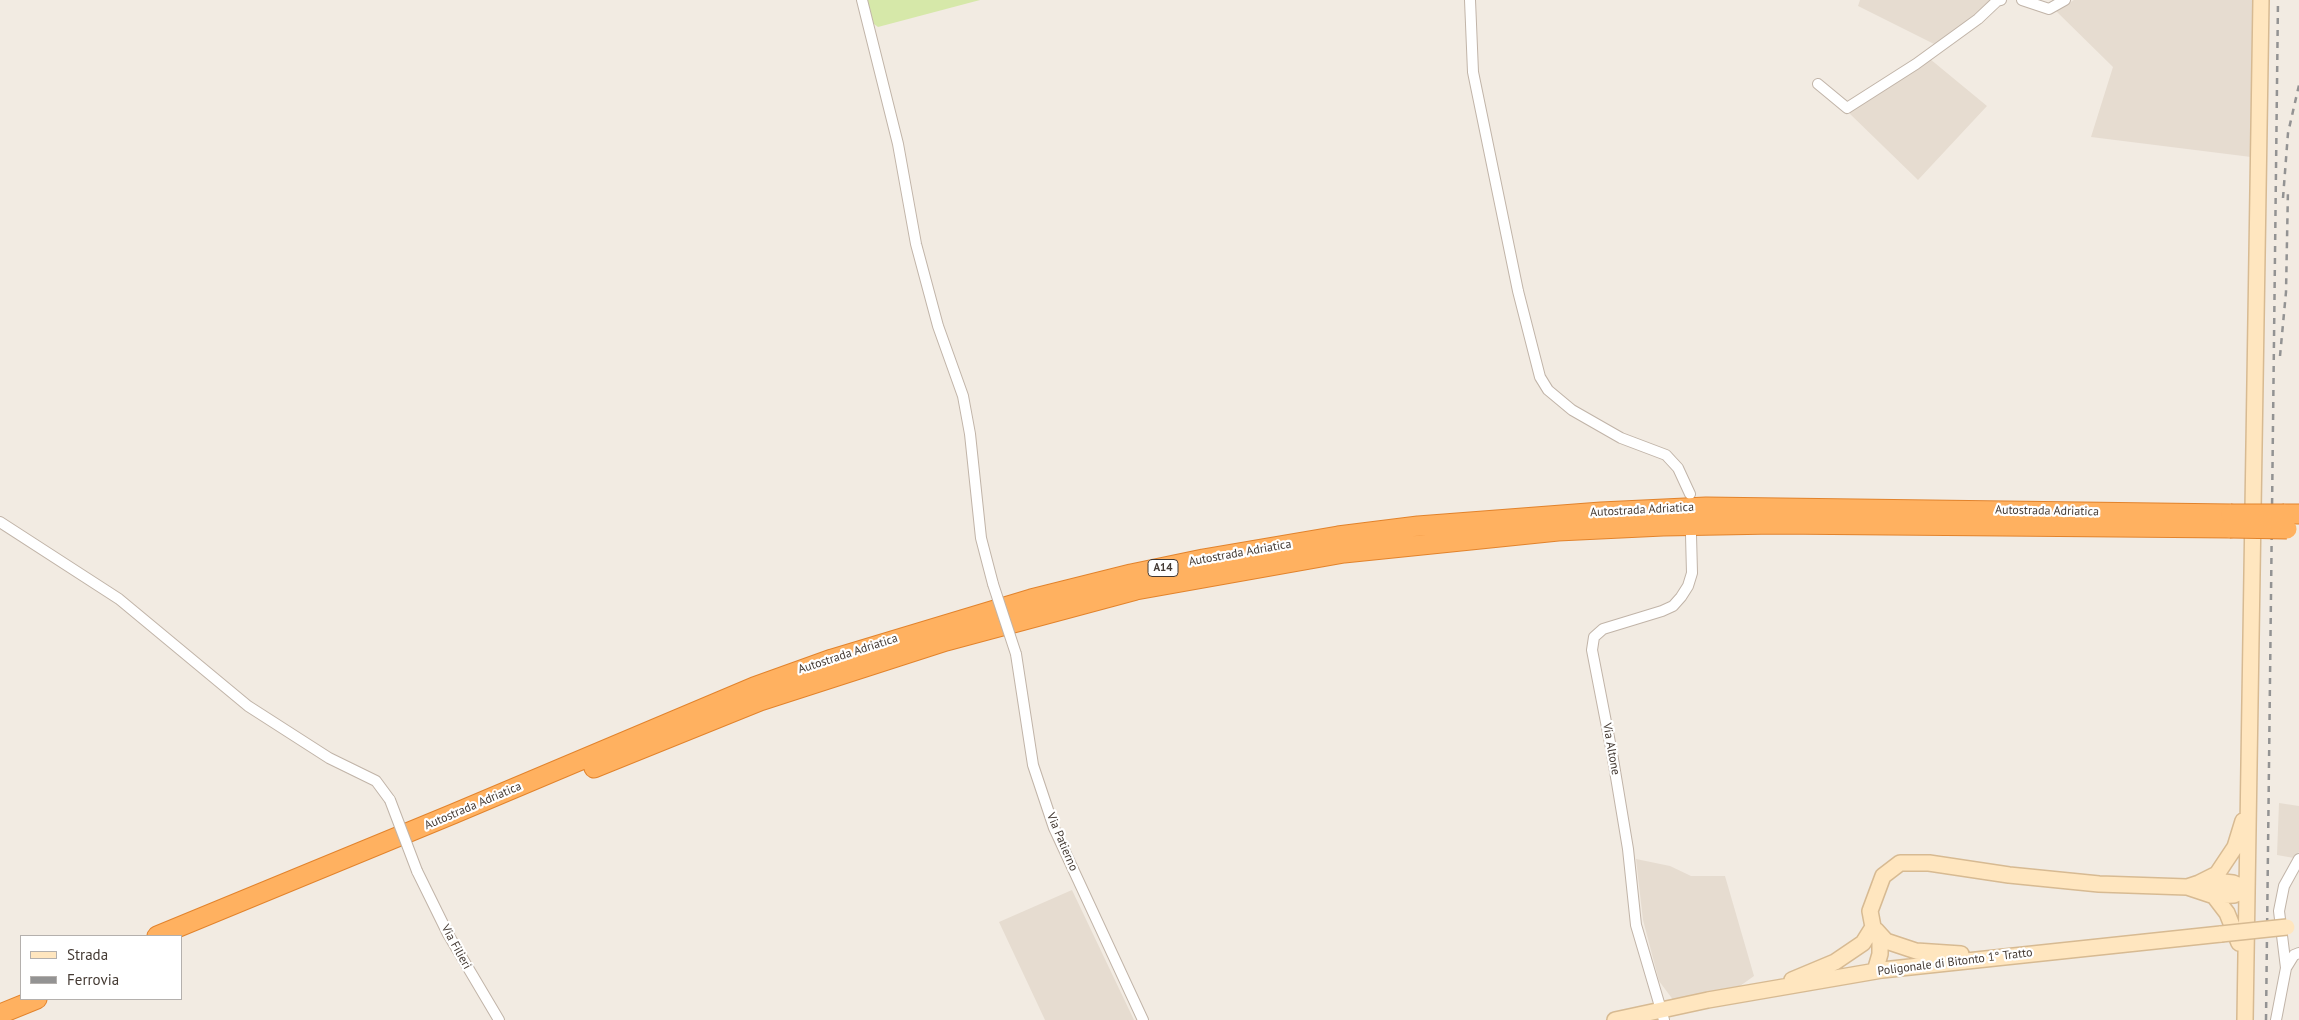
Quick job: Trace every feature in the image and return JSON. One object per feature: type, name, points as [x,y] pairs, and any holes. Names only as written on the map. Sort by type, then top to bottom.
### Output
[{"type":"highway","name":"Autostrada Adriatica","points":[[159,935],[745,691],[832,659],[1031,599],[1131,574],[1203,560],[1328,538],[1418,526],[1620,511],[1706,507],[2292,522]]},
{"type":"highway","name":"Autostrada Adriatica","points":[[182,938],[760,701],[946,640],[1136,590],[1344,553],[1558,531],[1663,526],[1776,524],[2231,521]]},
{"type":"highway","points":[[0,1002],[20,993]]},
{"type":"highway","points":[[0,1014],[35,1000]]},
{"type":"main road","points":[[2246,1020],[2261,0]]},
{"type":"main road","points":[[2187,887],[2217,874],[2235,847],[2248,808]]},
{"type":"main road","points":[[1875,971],[1869,954],[1873,928],[1870,911],[1883,876],[1900,863],[1928,863],[2009,875],[2099,884],[2187,887],[2214,896],[2234,895],[2247,889]]},
{"type":"main road","points":[[2205,880],[2232,883],[2247,889]]},
{"type":"main road","points":[[2214,896],[2227,913],[2246,958]]},
{"type":"main road","name":"Poligonale di Bitonto 1° Tratto","points":[[1615,1020],[1662,1015],[1766,990],[1875,971],[2293,927]]},
{"type":"main road","points":[[1873,928],[1886,941],[1916,951],[1998,957]]},
{"type":"main road","points":[[1766,990],[1835,962],[1863,943],[1873,928]]},
{"type":"street","name":"Via Patierno","points":[[862,0],[898,144],[916,244],[938,326],[963,396],[970,434],[981,538],[993,584],[1016,654],[1033,765],[1054,828],[1143,1020]]},
{"type":"street","points":[[1470,0],[1473,72],[1518,291],[1540,377],[1548,390],[1572,410],[1621,438],[1666,455],[1678,468],[1690,494]]},
{"type":"street","points":[[1818,84],[1846,108],[1916,64],[2002,0]]},
{"type":"street","points":[[2022,0],[2048,9],[2065,0]]},
{"type":"street","name":"Via Filieri","points":[[0,522],[118,599],[248,706],[329,758],[376,780],[390,800],[417,871],[448,934],[499,1020]]},
{"type":"street","name":"Via Altone","points":[[1662,1015],[1636,925],[1628,849],[1616,772],[1592,650],[1594,637],[1603,629],[1662,611],[1673,606],[1681,598],[1688,586],[1692,573],[1691,535]]},
{"type":"street","points":[[2276,1020],[2286,968],[2280,904],[2284,886],[2299,859]]},
{"type":"street","points":[[2286,968],[2294,955],[2299,953]]},
{"type":"shaded area","points":[[1860,0],[1993,0],[1930,59],[1987,106],[1918,180],[1848,112],[1934,44],[1858,6]]},
{"type":"shaded area","points":[[2074,0],[2253,0],[2251,157],[2091,137],[2113,67],[2056,11]]},
{"type":"shaded area","points":[[2279,803],[2299,806],[2299,852],[2294,858],[2277,855]]},
{"type":"shaded area","points":[[1636,859],[1670,866],[1691,876],[1725,876],[1754,976],[1740,986],[1674,1001],[1659,981],[1643,920]]},
{"type":"shaded area","points":[[1072,890],[1134,1020],[1045,1020],[999,922]]},
{"type":"green space","points":[[866,0],[980,0],[878,27],[870,21]]},
{"type":"railway","points":[[2266,1020],[2278,0]]},
{"type":"railway","points":[[2283,198],[2288,133],[2299,85]]},
{"type":"railway","points":[[2280,356],[2286,292],[2288,189]]}]
